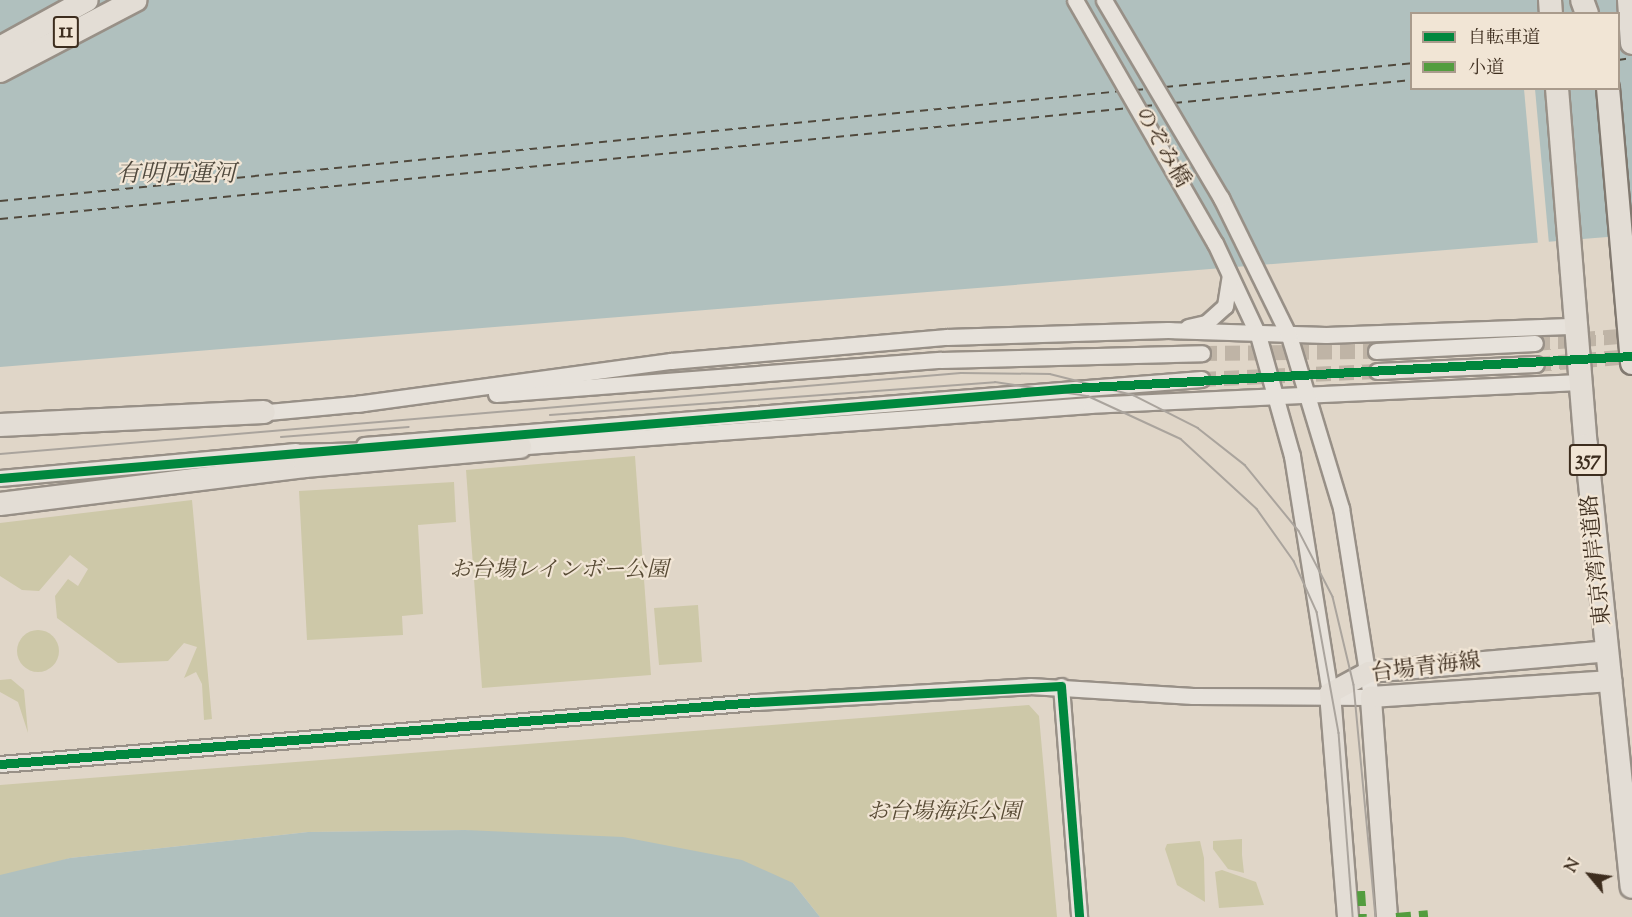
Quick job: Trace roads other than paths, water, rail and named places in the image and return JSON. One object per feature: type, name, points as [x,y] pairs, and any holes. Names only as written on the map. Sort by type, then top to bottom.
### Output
[{"type":"highway","name":"11","points":[[0,48],[87,0]]},
{"type":"highway","name":"11","points":[[0,71],[136,0]]},
{"type":"highway","points":[[1629,0],[1632,44]]},
{"type":"highway","name":"東京湾岸道路","points":[[1557,90],[1576,326],[1632,887]]},
{"type":"highway","points":[[1608,90],[1632,363]]},
{"type":"highway","points":[[0,425],[264,412]]},
{"type":"highway","points":[[0,504],[305,466],[520,447]]},
{"type":"main road","name":"台場青海線","points":[[1330,693],[1369,672],[1607,651]]},
{"type":"main road","name":"台場青海線","points":[[1387,917],[1371,697],[1611,681]]},
{"type":"main road","points":[[1330,693],[1348,917]]},
{"type":"street","name":"のぞみ橋","points":[[1075,0],[1229,272],[1235,296],[1258,335],[1277,396],[1305,516],[1330,693]]},
{"type":"street","name":"のぞみ橋","points":[[1104,0],[1272,296],[1289,336],[1341,508],[1369,672],[1371,697]]},
{"type":"street","points":[[1168,330],[1206,322],[1235,296]]},
{"type":"street","points":[[550,384],[807,346],[1168,330],[1289,336],[1576,326]]},
{"type":"street","points":[[1376,351],[1535,343]]},
{"type":"street","points":[[0,436],[550,384],[941,360],[1202,353]]},
{"type":"street","points":[[1377,371],[1536,364]]},
{"type":"street","points":[[287,452],[520,447],[551,437],[902,402],[1201,379]]},
{"type":"street","points":[[0,478],[287,452],[1308,394],[1582,382]]},
{"type":"street","points":[[1061,686],[1079,917]]},
{"type":"street","points":[[0,764],[756,702],[1061,686],[1193,696],[1330,693],[1371,697]]},
{"type":"water","name":"有明西運河","points":[[0,0],[1632,0],[1632,235],[0,367]]},
{"type":"water","points":[[465,830],[623,837],[742,860],[793,883],[820,917],[0,917],[0,875],[70,858],[308,832]]},
{"type":"tunnel","points":[[1535,343],[1632,335]]},
{"type":"tunnel","points":[[1202,353],[1376,351]]},
{"type":"tunnel","points":[[1536,364],[1632,356]]},
{"type":"tunnel","points":[[1201,379],[1377,371]]},
{"type":"tram line","points":[[0,454],[961,373],[1050,374],[1133,395],[1198,428],[1245,465],[1299,531],[1333,597],[1354,685],[1376,917]]},
{"type":"tram line","points":[[550,415],[995,382],[1088,396],[1181,439],[1257,509],[1294,561],[1317,612],[1339,733],[1353,917]]},
{"type":"tram line","points":[[281,437],[409,427]]},
{"type":"park label","name":"お台場レインボー公園","points":[[559,572]]},
{"type":"park label","name":"お台場海浜公園","points":[[944,814]]}]
